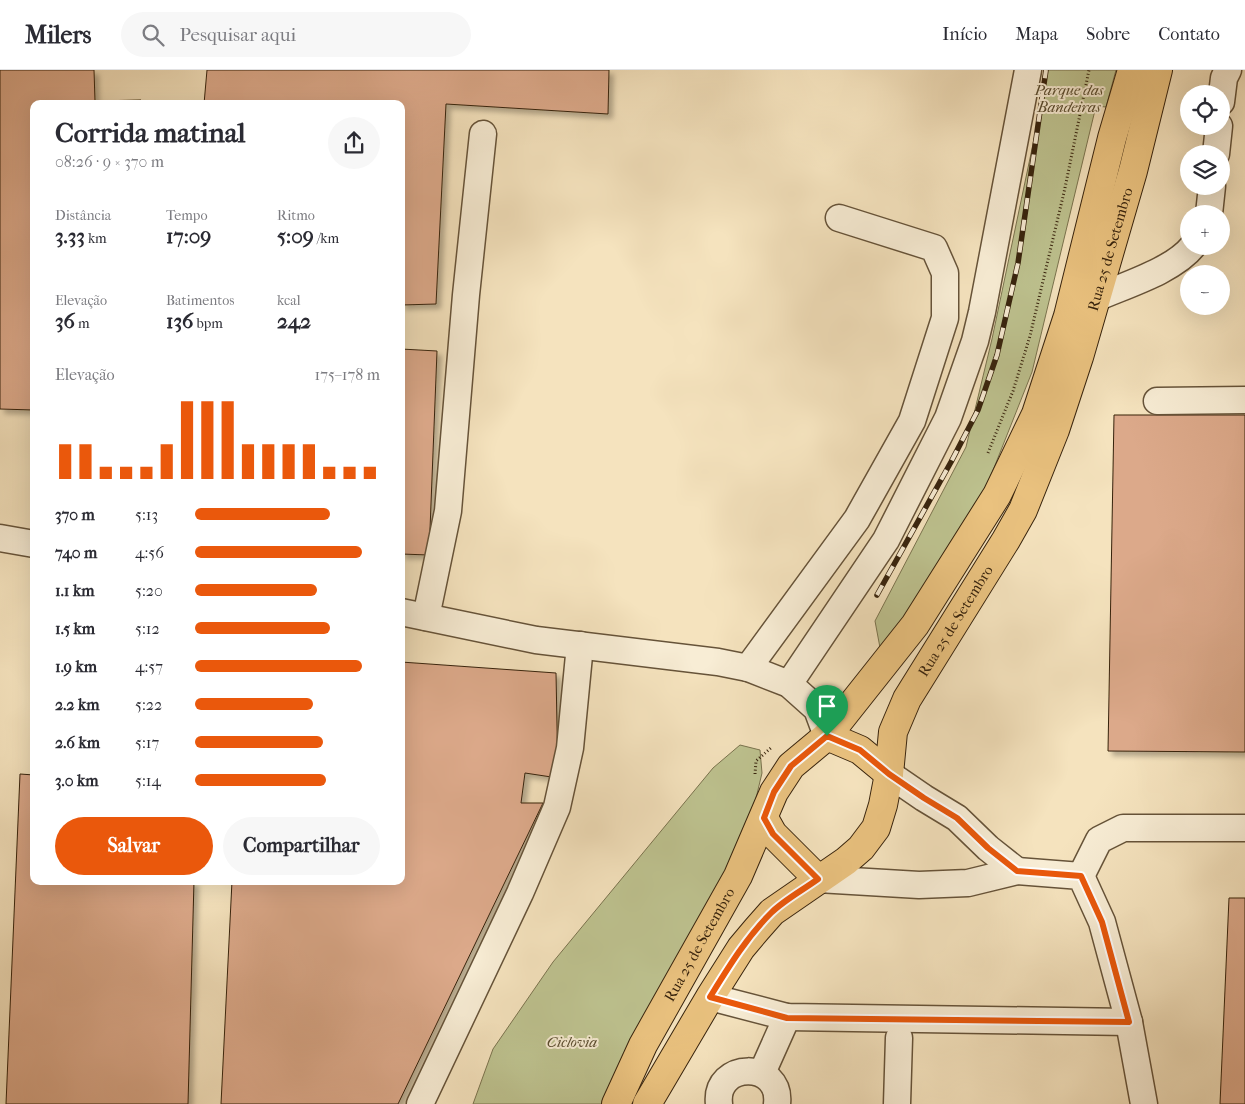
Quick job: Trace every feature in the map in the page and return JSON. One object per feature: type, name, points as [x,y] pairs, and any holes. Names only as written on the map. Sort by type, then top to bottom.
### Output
[{"type":"main road","name":"Rua 25 de Setembro","points":[[616,1104],[643,1045],[738,876],[774,792],[791,766],[827,736],[920,618],[997,495],[1036,414],[1068,316],[1112,138],[1132,70]]},
{"type":"main road","name":"Rua 25 de Setembro","points":[[647,1104],[741,948],[772,912],[846,861],[861,848],[876,828],[889,774],[893,732],[908,699],[1023,510],[1055,430],[1133,172],[1158,70]]},
{"type":"main road","points":[[827,736],[860,750],[889,774]]},
{"type":"main road","points":[[764,818],[773,834],[818,879]]},
{"type":"street","points":[[789,684],[886,540],[948,418],[975,341],[982,312],[1028,70]]},
{"type":"street","points":[[1223,85],[1228,70]]},
{"type":"street","points":[[483,134],[466,295],[448,511],[414,615],[536,640],[718,662],[748,668],[789,684],[817,709],[827,736]]},
{"type":"street","points":[[748,668],[857,519],[903,438],[912,422],[945,318],[945,273],[934,248],[839,218]]},
{"type":"street","points":[[1096,298],[1169,267],[1184,255]]},
{"type":"street","points":[[1157,401],[1245,400]]},
{"type":"street","points":[[0,538],[30,543]]},
{"type":"street","points":[[420,1104],[520,893],[557,807],[570,748],[580,645]]},
{"type":"street","points":[[889,774],[957,818],[988,848],[1017,871]]},
{"type":"street","points":[[1081,876],[1099,840],[1123,828],[1245,828]]},
{"type":"street","points":[[818,879],[919,885],[968,883],[1017,871],[1081,876]]},
{"type":"street","points":[[1081,876],[1102,922],[1129,1022],[1144,1104]]},
{"type":"street","points":[[710,997],[787,1018],[1129,1022]]},
{"type":"street","points":[[762,1073],[787,1018]]},
{"type":"street","points":[[897,1104],[899,1038]]},
{"type":"street","points":[[719,1104],[718,1094],[727,1078],[744,1070],[762,1073],[773,1083],[778,1097],[777,1104]]},
{"type":"path","points":[[985,460],[1013,391],[1030,336],[1065,188],[1089,70]]},
{"type":"green space","name":"Parque das Bandeiras","points":[[1044,70],[1116,70],[1106,107],[1096,106],[1032,372],[980,503],[881,653],[875,621],[966,447],[992,339],[1037,125]]},
{"type":"green space","name":"Ciclovia","points":[[740,745],[760,750],[762,773],[752,815],[718,890],[611,1104],[473,1104],[493,1049],[553,962],[713,768]]},
{"type":"building","points":[[0,70],[94,70],[95,100],[30,100],[30,410],[0,409]]},
{"type":"building","points":[[207,70],[609,70],[608,114],[446,104],[436,304],[405,305],[405,100],[204,100]]},
{"type":"building","points":[[405,349],[437,351],[429,555],[405,554]]},
{"type":"building","points":[[1114,415],[1245,415],[1245,752],[1108,751]]},
{"type":"building","points":[[405,662],[556,673],[558,778],[525,773],[521,803],[543,803],[398,1104],[221,1104],[232,885],[405,885]]},
{"type":"building","points":[[20,774],[30,775],[30,885],[194,885],[188,1104],[6,1104]]},
{"type":"building","points":[[1229,898],[1245,898],[1245,1104],[1220,1104]]},
{"type":"railway","points":[[877,595],[978,410],[997,355],[1018,263],[1046,70]]},
{"type":"route","points":[[827,736],[860,750],[872,762],[889,774],[957,818],[988,848],[1017,871],[1081,876],[1102,922],[1129,1022],[787,1018],[710,997],[741,948],[772,912],[818,879],[773,834],[764,818],[774,792],[791,766],[827,736]]}]
